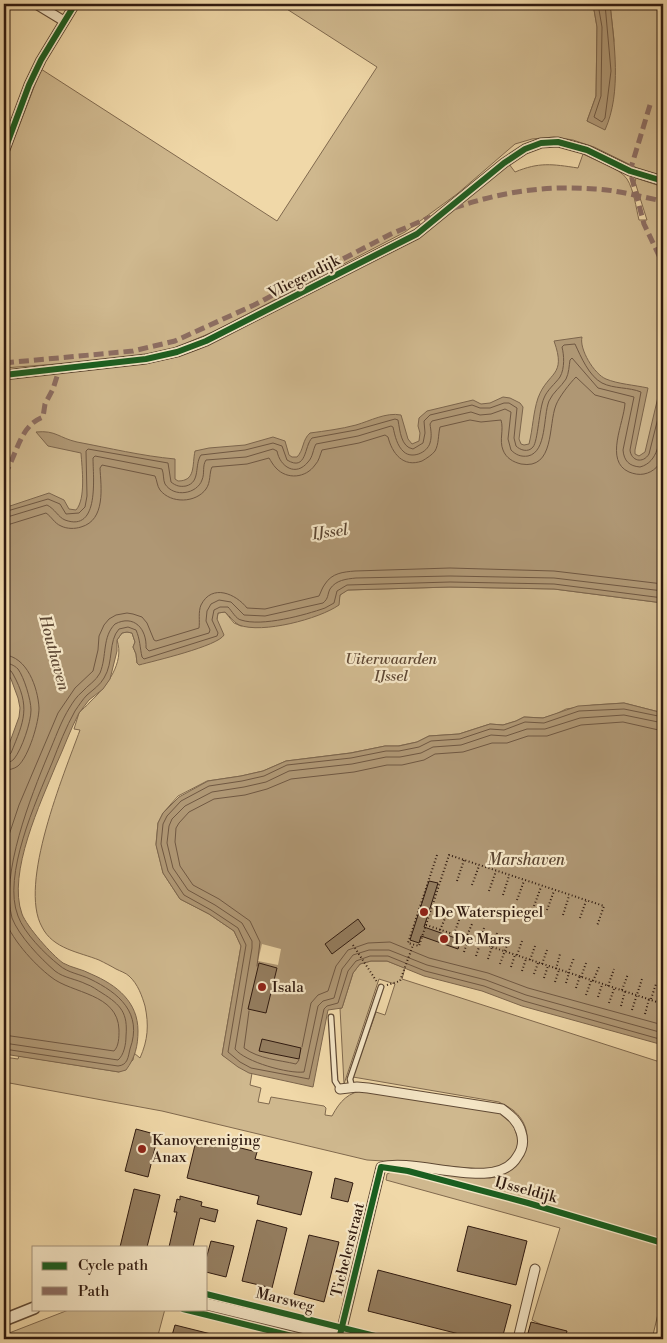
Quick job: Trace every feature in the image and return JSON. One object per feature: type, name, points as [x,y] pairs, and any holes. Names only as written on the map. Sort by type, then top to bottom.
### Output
[{"type":"street","points":[[36,4],[64,21]]},
{"type":"street","points":[[4,152],[29,85],[75,4]]},
{"type":"street","name":"Vliegendijk","points":[[4,375],[146,360],[199,344],[417,234],[504,163],[525,149],[541,143],[558,142],[587,150],[630,171],[663,181]]},
{"type":"street","name":"Tichelerstraat","points":[[340,1089],[368,1088],[502,1109],[513,1117],[521,1128],[524,1141],[520,1154],[514,1164],[502,1171],[485,1174],[396,1164],[381,1167],[345,1338]]},
{"type":"street","points":[[518,1339],[535,1269]]},
{"type":"street","name":"Marsweg","points":[[208,1304],[345,1338]]},
{"type":"street","points":[[4,1320],[32,1309]]},
{"type":"lane","points":[[352,1088],[350,1079],[381,987]]},
{"type":"lane","points":[[331,1017],[335,1081],[340,1089]]},
{"type":"path","points":[[437,855],[408,943],[419,946],[449,855],[604,906],[597,926]]},
{"type":"path","points":[[457,880],[464,860]]},
{"type":"path","points":[[472,885],[479,865]]},
{"type":"path","points":[[489,891],[496,871]]},
{"type":"path","points":[[503,895],[510,875]]},
{"type":"path","points":[[517,900],[524,880]]},
{"type":"path","points":[[534,906],[541,886]]},
{"type":"path","points":[[547,910],[554,890]]},
{"type":"path","points":[[563,915],[569,895]]},
{"type":"path","points":[[580,918],[586,900]]},
{"type":"path","points":[[440,930],[446,916]]},
{"type":"path","points":[[454,935],[459,920]]},
{"type":"path","points":[[464,952],[472,924]]},
{"type":"path","points":[[426,925],[663,1004]]},
{"type":"path","points":[[476,956],[484,928]]},
{"type":"path","points":[[488,959],[497,933]]},
{"type":"path","points":[[500,964],[510,937]]},
{"type":"path","points":[[511,967],[522,941]]},
{"type":"path","points":[[353,945],[373,979]]},
{"type":"path","points":[[381,987],[400,981],[413,945]]},
{"type":"path","points":[[530,960],[535,946]]},
{"type":"path","points":[[542,964],[547,950]]},
{"type":"path","points":[[555,982],[560,954]]},
{"type":"path","points":[[566,984],[574,958]]},
{"type":"path","points":[[522,971],[526,959]]},
{"type":"path","points":[[534,974],[538,962]]},
{"type":"path","points":[[576,988],[586,963]]},
{"type":"path","points":[[586,995],[600,965]]},
{"type":"path","points":[[544,978],[548,966]]},
{"type":"path","points":[[608,986],[614,970]]},
{"type":"path","points":[[621,1006],[628,974]]},
{"type":"path","points":[[632,1010],[642,979]]},
{"type":"path","points":[[598,997],[602,984]]},
{"type":"path","points":[[644,1014],[656,984]]},
{"type":"path","points":[[609,1003],[614,988]]},
{"type":"path","points":[[661,1019],[663,1011]]},
{"type":"green space","points":[[279,4],[593,4],[597,27],[596,96],[587,121],[605,129],[614,40],[610,4],[663,4],[663,176],[637,168],[594,147],[573,140],[554,137],[532,139],[515,144],[457,194],[405,232],[215,331],[175,348],[137,358],[4,368],[4,165],[41,69],[277,221],[377,67]]},
{"type":"green space","points":[[583,154],[624,175],[633,194],[639,220],[647,220],[635,182],[636,178],[663,187],[663,462],[4,535],[4,379],[143,364],[177,357],[199,349],[441,219],[509,164],[515,172],[546,165],[578,168]]},
{"type":"green space","name":"Uiterwaarden IJssel","points":[[450,587],[554,589],[663,603],[663,713],[624,703],[566,709],[543,718],[524,717],[503,725],[490,724],[459,734],[429,736],[417,742],[398,746],[385,746],[350,753],[286,761],[263,771],[207,781],[178,796],[163,813],[158,823],[156,844],[163,873],[180,899],[209,914],[234,931],[241,946],[222,1055],[252,1073],[250,1085],[261,1088],[258,1102],[269,1104],[271,1097],[324,1106],[326,1108],[325,1115],[332,1116],[345,1098],[366,1090],[497,1110],[512,1122],[518,1138],[518,1146],[514,1156],[502,1166],[485,1170],[367,1160],[162,1111],[4,1082],[4,1057],[18,1059],[19,1056],[119,1072],[133,1060],[134,1053],[140,1058],[145,1045],[147,1020],[145,1006],[139,990],[132,979],[99,960],[67,949],[53,940],[42,927],[36,908],[39,857],[55,800],[80,730],[74,729],[79,713],[108,682],[116,666],[119,649],[117,640],[122,633],[132,633],[137,663],[217,619],[218,613],[225,612],[234,623],[241,626],[339,600],[340,595],[347,590]]},
{"type":"green space","points":[[371,961],[387,961],[405,968],[402,979],[663,1063],[663,1293],[652,1339],[592,1339],[552,1330],[532,1320],[560,1228],[386,1180],[387,1174],[397,1169],[490,1178],[502,1175],[520,1160],[525,1151],[527,1140],[526,1130],[521,1119],[513,1110],[499,1102],[353,1077],[376,1012],[385,1015],[395,984],[379,979],[344,1084],[340,1008],[342,1008],[353,973],[360,964]]},
{"type":"green space","points":[[68,1310],[165,1310],[157,1339],[4,1339],[4,1335]]},
{"type":"water","points":[[593,4],[610,4],[613,35],[615,67],[614,100],[605,130],[587,121],[596,96],[597,27]]},
{"type":"water","points":[[582,337],[583,348],[588,361],[601,376],[616,382],[648,388],[635,450],[635,454],[639,456],[645,452],[658,397],[660,393],[663,393],[663,603],[554,589],[450,587],[348,590],[340,595],[339,605],[318,615],[290,624],[262,628],[249,627],[239,625],[225,612],[218,613],[217,619],[224,635],[219,639],[185,653],[139,665],[133,647],[135,642],[132,633],[122,633],[117,640],[117,651],[110,679],[103,689],[89,700],[79,713],[42,798],[22,859],[19,897],[25,920],[53,954],[63,963],[88,972],[109,983],[130,1003],[137,1021],[137,1047],[132,1061],[126,1070],[119,1072],[4,1054],[4,758],[19,717],[20,708],[11,679],[4,674],[4,508],[49,493],[64,500],[69,509],[76,510],[82,491],[81,453],[48,446],[36,432],[48,432],[77,442],[175,459],[175,479],[178,481],[188,478],[190,475],[195,451],[245,445],[273,437],[285,441],[289,455],[297,457],[310,433],[333,430],[395,414],[401,415],[408,439],[412,444],[419,441],[419,418],[427,411],[473,400],[481,404],[490,403],[503,397],[520,403],[523,407],[519,439],[521,444],[524,445],[529,444],[538,398],[557,368],[558,361],[554,341]]},
{"type":"water","name":"Marshaven","points":[[624,703],[663,713],[663,1045],[522,1006],[482,991],[424,976],[387,961],[371,961],[360,964],[353,973],[342,1008],[328,1010],[313,1087],[249,1073],[222,1055],[241,946],[234,931],[209,914],[180,899],[163,873],[156,845],[158,823],[163,813],[179,797],[208,781],[263,771],[286,761],[351,753],[385,746],[399,746],[417,742],[429,736],[459,734],[490,724],[503,725],[524,717],[543,718],[578,706]]},
{"type":"pier","points":[[262,944],[281,949],[278,965],[258,961]]},
{"type":"building","points":[[429,881],[438,883],[424,927],[461,940],[458,949],[421,936],[419,943],[410,940]]},
{"type":"building","points":[[358,919],[365,929],[332,954],[325,944]]},
{"type":"building","points":[[259,963],[277,968],[266,1013],[248,1009]]},
{"type":"building","points":[[262,1039],[301,1048],[299,1059],[259,1051]]},
{"type":"building","points":[[136,1129],[158,1135],[148,1177],[125,1171]]},
{"type":"building","points":[[199,1141],[211,1144],[212,1141],[257,1152],[255,1159],[312,1172],[301,1215],[257,1204],[259,1196],[187,1178],[195,1145],[197,1146]]},
{"type":"building","points":[[335,1178],[353,1183],[348,1202],[331,1198]]},
{"type":"building","points":[[134,1189],[160,1195],[147,1246],[120,1246]]},
{"type":"building","points":[[180,1196],[202,1202],[201,1206],[218,1210],[215,1222],[200,1218],[193,1246],[169,1246],[177,1212],[174,1212],[177,1199],[180,1200]]},
{"type":"building","points":[[257,1220],[287,1228],[272,1288],[242,1281]]},
{"type":"building","points":[[468,1226],[527,1241],[516,1285],[457,1271]]},
{"type":"building","points":[[309,1235],[339,1242],[324,1302],[294,1294]]},
{"type":"building","points":[[211,1241],[234,1246],[226,1277],[208,1272],[208,1252]]},
{"type":"building","points":[[378,1270],[511,1305],[502,1339],[479,1339],[368,1311]]},
{"type":"building","points":[[531,1322],[567,1331],[565,1339],[550,1339],[528,1333]]},
{"type":"building","points":[[175,1325],[219,1336],[219,1339],[171,1339]]},
{"type":"marked path","points":[[650,105],[630,171],[644,224],[663,264]]},
{"type":"marked path","points":[[454,208],[506,194],[559,188],[621,192],[663,201]]},
{"type":"marked path","points":[[4,363],[133,351],[175,341],[254,305],[391,234],[431,217]]},
{"type":"marked path","points":[[4,475],[24,434],[35,421],[43,417],[45,404],[53,389],[59,370]]},
{"type":"cycle path","points":[[4,152],[29,85],[41,60],[75,4]]},
{"type":"cycle path","points":[[4,375],[146,359],[177,352],[206,341],[417,234],[504,163],[525,149],[541,143],[558,142],[587,150],[630,171],[663,181]]},
{"type":"cycle path","name":"IJsseldijk","points":[[339,1339],[381,1167],[408,1171],[528,1203],[663,1243]]},
{"type":"cycle path","points":[[208,1294],[387,1339]]},
{"type":"cycle path","points":[[187,1310],[304,1339]]},
{"type":"place","name":"De Waterspiegel","points":[[424,912]]},
{"type":"place","name":"De Mars","points":[[444,939]]},
{"type":"place","name":"Isala","points":[[262,987]]},
{"type":"place","name":"Kanovereniging Anax","points":[[142,1149]]},
{"type":"water label","name":"IJssel","points":[[330,532]]},
{"type":"water label","name":"Houthaven","points":[[54,653]]}]
